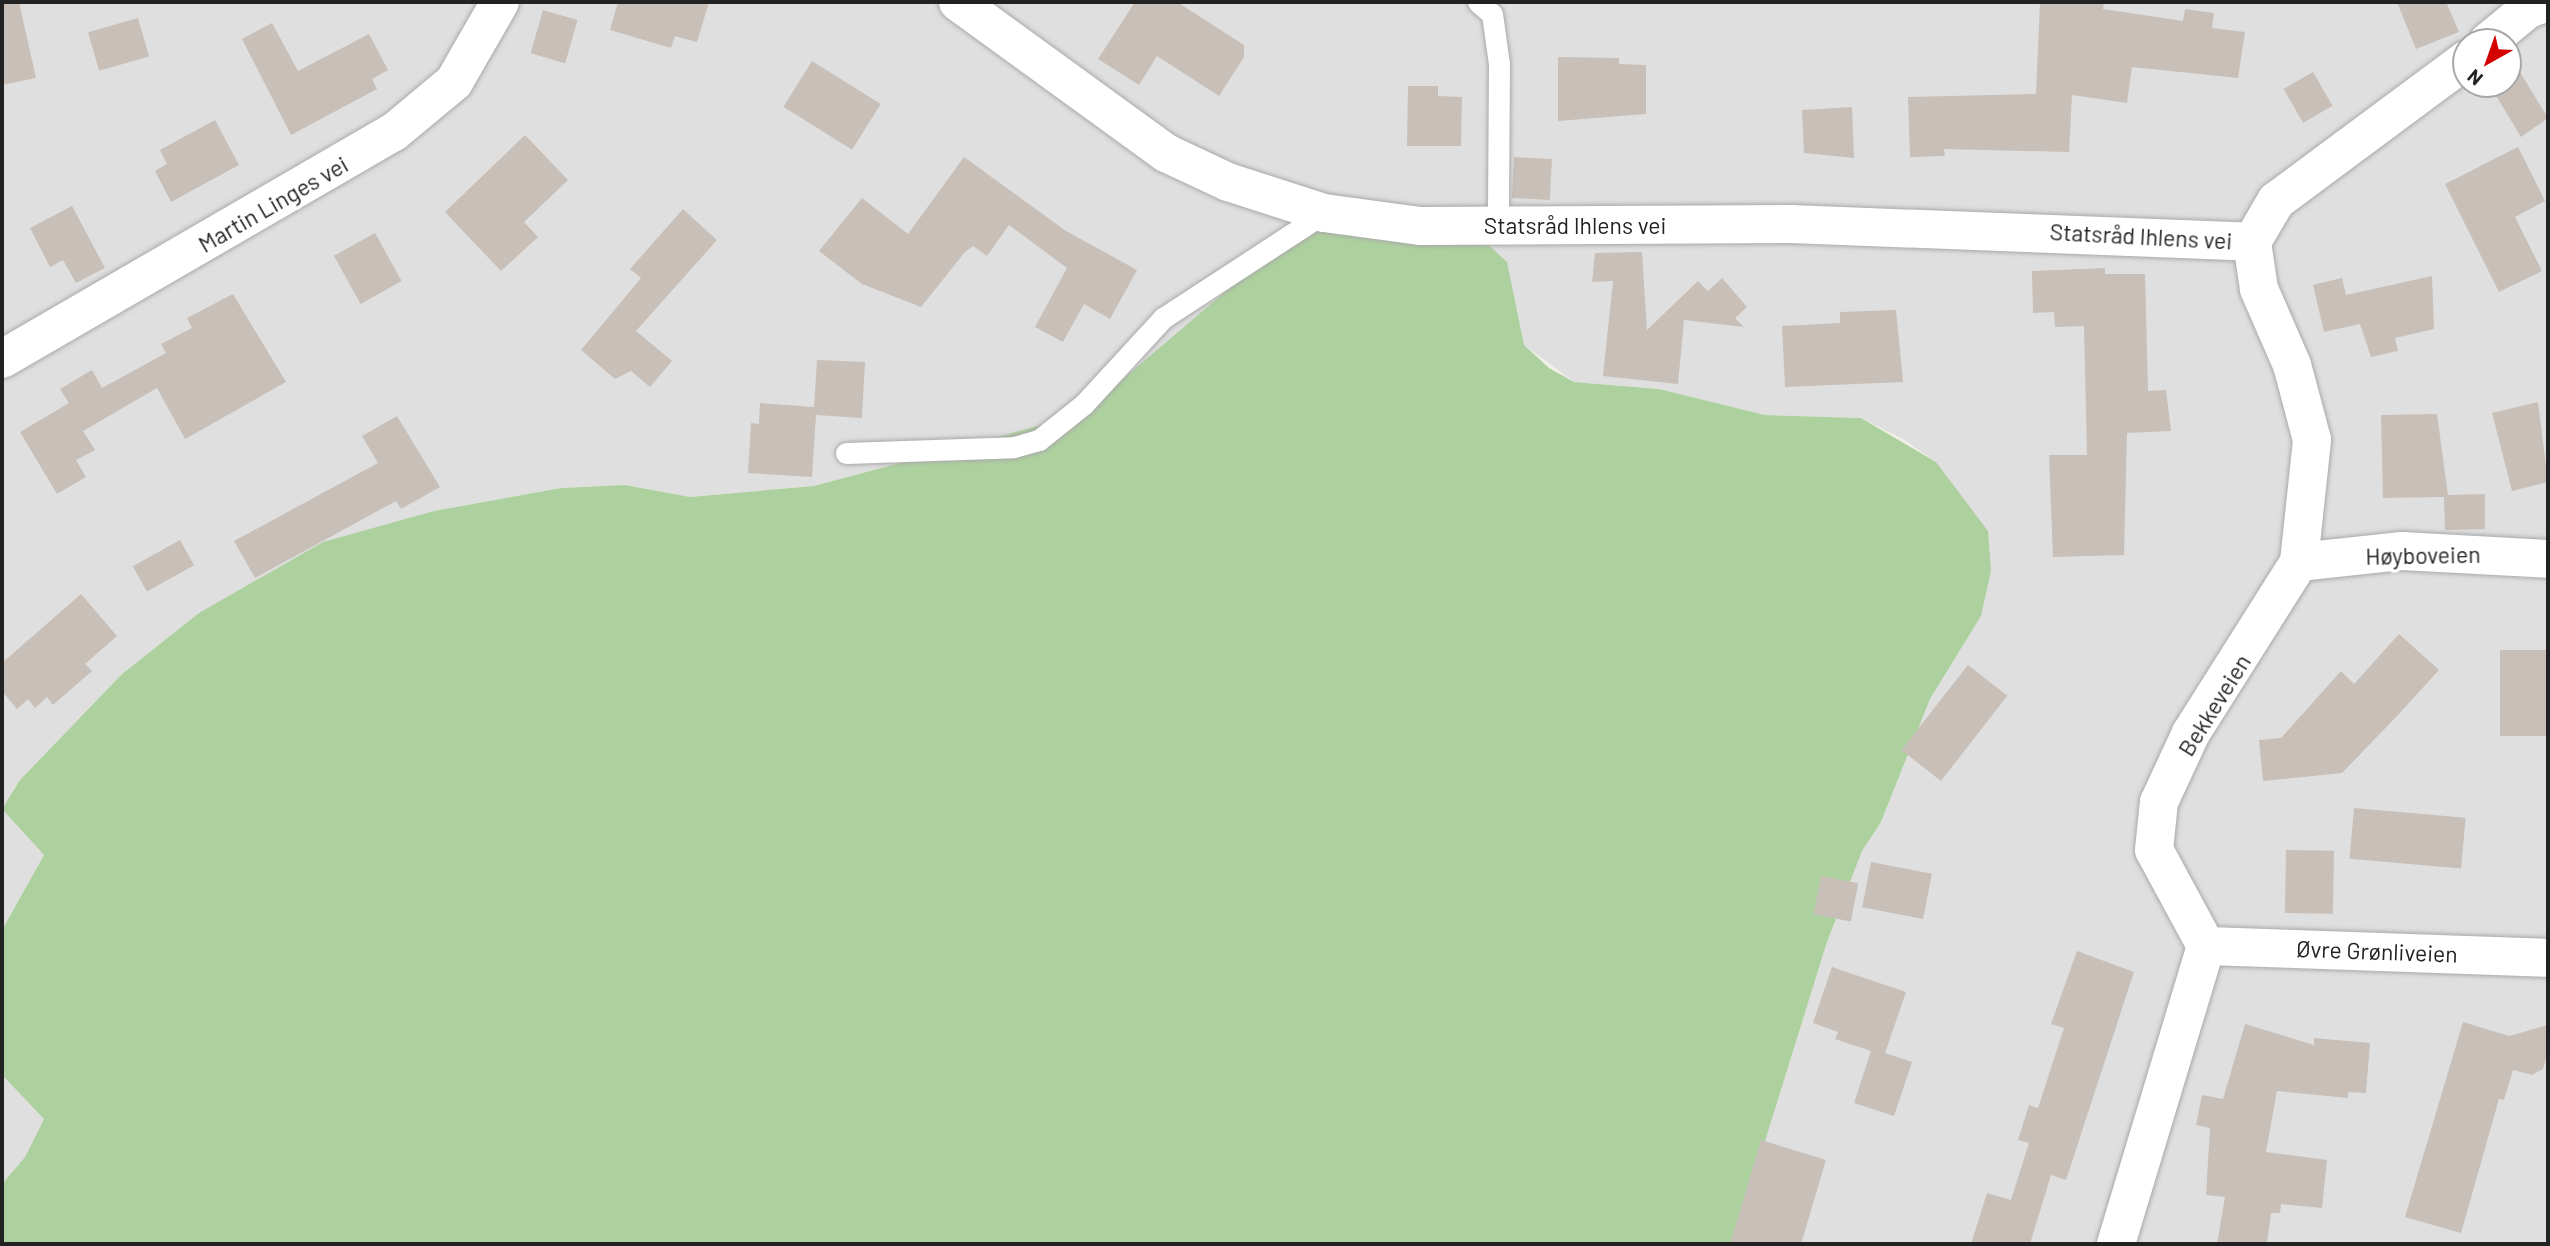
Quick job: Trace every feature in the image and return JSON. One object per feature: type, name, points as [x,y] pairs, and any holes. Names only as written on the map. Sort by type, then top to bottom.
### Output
[{"type":"street","name":"Martin Linges vei","points":[[2,359],[394,132],[454,82],[500,2]]},
{"type":"street","name":"Statsråd Ihlens vei","points":[[958,2],[1166,153],[1228,182],[1324,213],[1420,226],[2073,230],[2252,242]]},
{"type":"street","points":[[2509,28],[2548,2]]},
{"type":"street","points":[[2252,242],[2276,201],[2452,70]]},
{"type":"street","name":"Bekkeveien","points":[[2207,946],[2154,850],[2159,802],[2191,733],[2299,562],[2312,440],[2292,365],[2259,289],[2252,242]]},
{"type":"street","name":"Høyboveien","points":[[2299,562],[2402,551],[2548,559]]},
{"type":"street","points":[[2116,1244],[2207,946]]},
{"type":"street","name":"Øvre Grønliveien","points":[[2207,946],[2548,958]]},
{"type":"lane","points":[[1478,2],[1492,14],[1499,64],[1498,225]]},
{"type":"lane","points":[[846,453],[1014,447],[1039,440],[1076,412],[1163,318],[1324,213]]},
{"type":"shaded area","points":[[2,2],[2548,2],[2548,1244],[1733,1244],[1827,942],[1862,851],[1881,822],[1930,699],[1981,616],[1936,462],[1903,439],[1861,418],[1765,415],[1659,389],[1574,382],[1524,345],[1514,305],[1235,277],[1202,315],[1082,414],[814,486],[690,497],[625,485],[561,488],[434,511],[199,613],[122,674],[20,780],[2,809]]},
{"type":"shaded area","points":[[2,809],[44,855],[2,930]]},
{"type":"shaded area","points":[[2,1075],[44,1119],[25,1157],[2,1184]]},
{"type":"green space","points":[[1308,221],[1482,239],[1507,262],[1524,345],[1549,368],[1574,382],[1659,389],[1765,415],[1861,418],[1936,462],[1988,531],[1991,571],[1981,616],[1930,699],[1881,822],[1862,851],[1827,942],[1733,1244],[2,1244],[2,1184],[25,1157],[44,1119],[2,1075],[2,930],[44,855],[2,809],[20,780],[122,674],[199,613],[323,542],[434,511],[561,488],[625,485],[690,497],[814,486],[1082,414]]},
{"type":"building","points":[[2,2],[19,2],[36,78],[2,85]]},
{"type":"building","points":[[618,2],[709,2],[697,42],[675,36],[671,48],[610,30]]},
{"type":"building","points":[[1135,2],[1177,2],[1244,45],[1244,57],[1219,96],[1157,56],[1139,85],[1098,59]]},
{"type":"building","points":[[2040,2],[2104,2],[2103,9],[2183,21],[2185,9],[2214,13],[2212,28],[2245,32],[2238,78],[2132,67],[2127,103],[2072,95],[2069,152],[1944,149],[1945,156],[1910,157],[1908,97],[2036,94]]},
{"type":"building","points":[[2397,2],[2446,2],[2457,28],[2452,28],[2452,35],[2416,49]]},
{"type":"building","points":[[543,10],[578,20],[565,63],[531,53]]},
{"type":"building","points":[[138,18],[149,56],[99,71],[88,32]]},
{"type":"building","points":[[272,23],[298,71],[369,34],[388,70],[372,79],[377,89],[291,135],[242,39]]},
{"type":"building","points":[[1558,57],[1619,58],[1619,64],[1646,65],[1646,114],[1558,121]]},
{"type":"building","points":[[812,61],[881,104],[852,150],[783,107]]},
{"type":"building","points":[[2313,72],[2332,106],[2303,123],[2284,89]]},
{"type":"building","points":[[2522,75],[2548,118],[2521,137],[2497,98],[2522,98]]},
{"type":"building","points":[[1408,86],[1438,86],[1438,96],[1462,97],[1461,146],[1407,146]]},
{"type":"building","points":[[1852,107],[1854,158],[1804,153],[1802,110]]},
{"type":"building","points":[[215,120],[239,165],[171,202],[155,171],[167,164],[160,150]]},
{"type":"building","points":[[525,135],[568,180],[524,222],[538,237],[501,271],[445,212]]},
{"type":"building","points":[[2518,147],[2545,201],[2515,217],[2542,271],[2499,292],[2445,184]]},
{"type":"building","points":[[964,157],[1066,231],[1137,270],[1110,319],[1084,304],[1063,342],[1035,327],[1067,268],[1009,225],[987,256],[973,246],[965,252],[921,307],[862,284],[819,251],[862,198],[908,234]]},
{"type":"building","points":[[1514,157],[1552,159],[1550,200],[1512,198]]},
{"type":"building","points":[[72,206],[105,268],[76,283],[63,260],[50,267],[30,228]]},
{"type":"building","points":[[683,209],[717,240],[636,331],[672,361],[650,387],[631,371],[615,379],[581,350],[641,278],[630,269]]},
{"type":"building","points":[[375,233],[402,281],[361,304],[334,256]]},
{"type":"building","points":[[1642,252],[1647,330],[1698,281],[1708,291],[1722,278],[1747,307],[1735,318],[1744,327],[1684,320],[1678,384],[1603,376],[1613,281],[1592,282],[1595,253]]},
{"type":"building","points":[[2105,268],[2105,274],[2145,274],[2148,391],[2166,390],[2171,431],[2127,433],[2124,555],[2053,557],[2049,455],[2087,455],[2084,326],[2055,327],[2054,312],[2033,313],[2032,271]]},
{"type":"building","points":[[2432,276],[2434,329],[2395,338],[2398,351],[2371,357],[2360,324],[2324,332],[2313,285],[2342,278],[2346,295]]},
{"type":"building","points":[[233,294],[286,382],[185,439],[157,388],[83,431],[95,450],[76,460],[86,477],[57,494],[20,432],[69,403],[60,389],[92,370],[102,388],[166,353],[161,344],[192,328],[187,318]]},
{"type":"building","points":[[1896,310],[1903,382],[1785,387],[1782,326],[1840,323],[1840,312]]},
{"type":"building","points":[[817,360],[865,362],[862,418],[816,415],[812,477],[748,473],[751,423],[759,424],[760,403],[814,407]]},
{"type":"building","points":[[2538,402],[2548,482],[2512,491],[2492,413]]},
{"type":"building","points":[[2437,414],[2448,495],[2485,494],[2485,529],[2445,530],[2444,497],[2383,498],[2381,415]]},
{"type":"building","points":[[397,416],[440,487],[401,509],[396,501],[255,578],[234,541],[378,463],[362,436]]},
{"type":"building","points":[[180,540],[194,565],[147,592],[133,566]]},
{"type":"building","points":[[81,594],[117,636],[85,664],[92,671],[53,705],[47,697],[35,708],[28,699],[17,709],[2,691],[2,663]]},
{"type":"building","points":[[2399,634],[2439,670],[2397,716],[2342,773],[2263,781],[2259,740],[2281,738],[2341,671],[2354,684]]},
{"type":"building","points":[[2500,650],[2548,650],[2548,736],[2500,736]]},
{"type":"building","points":[[1968,665],[2007,696],[1941,781],[1902,750]]},
{"type":"building","points":[[2354,808],[2466,818],[2461,869],[2350,859]]},
{"type":"building","points":[[2286,850],[2334,851],[2333,914],[2285,913]]},
{"type":"building","points":[[1871,862],[1932,874],[1923,919],[1862,907]]},
{"type":"building","points":[[1821,876],[1858,883],[1851,922],[1814,914]]},
{"type":"building","points":[[2077,951],[2134,972],[2066,1180],[2051,1175],[2030,1244],[1971,1244],[1987,1193],[2011,1200],[2029,1143],[2018,1140],[2029,1105],[2038,1108],[2064,1028],[2051,1024]]},
{"type":"building","points":[[1832,967],[1906,992],[1885,1053],[1912,1062],[1894,1116],[1854,1103],[1871,1051],[1835,1039],[1838,1032],[1813,1023]]},
{"type":"building","points":[[2463,1022],[2509,1036],[2548,1025],[2548,1051],[2543,1069],[2532,1075],[2513,1070],[2504,1100],[2499,1099],[2461,1233],[2405,1217]]},
{"type":"building","points":[[2245,1024],[2314,1045],[2314,1038],[2370,1043],[2366,1093],[2348,1092],[2348,1098],[2277,1091],[2266,1152],[2327,1160],[2322,1208],[2281,1204],[2280,1213],[2271,1213],[2267,1244],[2217,1244],[2225,1197],[2206,1195],[2210,1128],[2196,1125],[2202,1095],[2223,1099]]},
{"type":"building","points":[[1761,1140],[1826,1160],[1801,1244],[1730,1244]]}]
